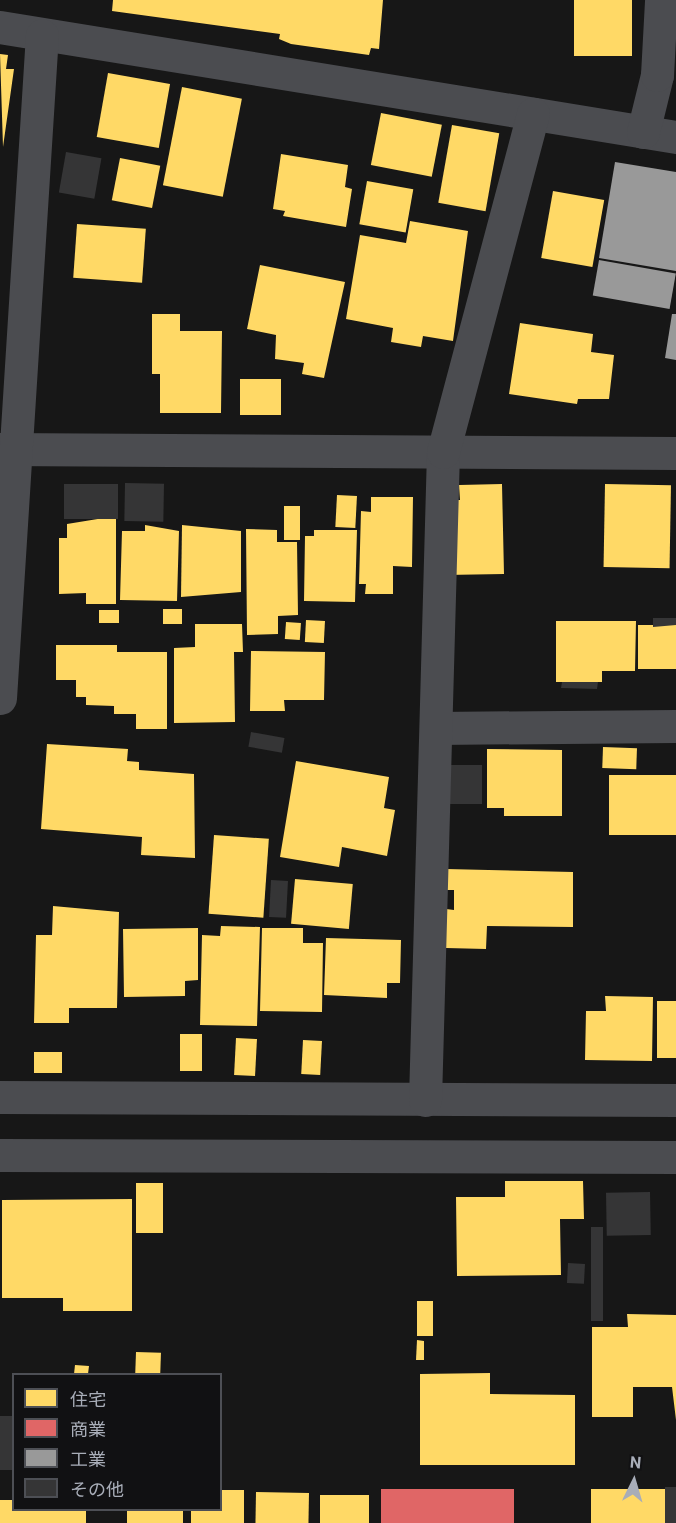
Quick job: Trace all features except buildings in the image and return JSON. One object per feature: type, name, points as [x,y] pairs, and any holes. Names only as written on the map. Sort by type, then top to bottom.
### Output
[{"type":"street","points":[[643,132],[657,75],[661,0]]},
{"type":"street","points":[[0,27],[676,137]]},
{"type":"street","points":[[0,698],[9,449],[42,35]]},
{"type":"street","points":[[425,1100],[443,452],[533,114]]},
{"type":"street","points":[[9,449],[676,453]]},
{"type":"street","points":[[436,728],[676,726]]},
{"type":"street","points":[[0,1097],[676,1100]]},
{"type":"street","points":[[0,1155],[676,1156]]}]
